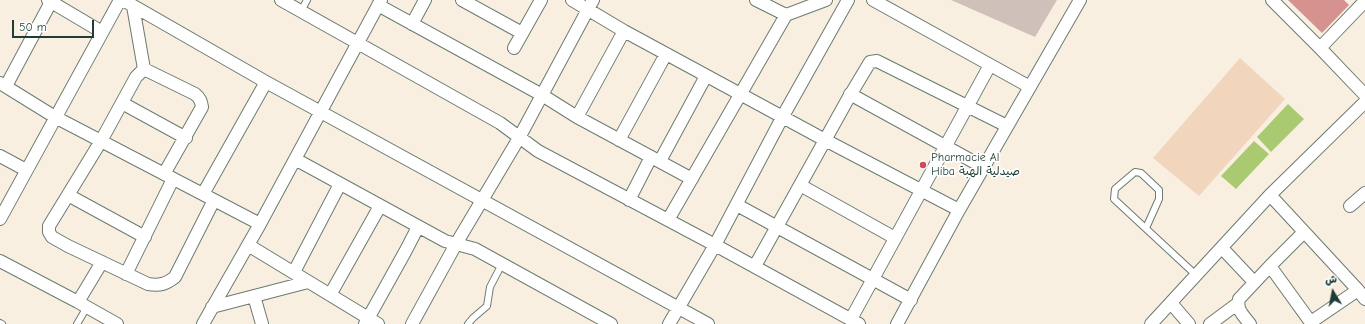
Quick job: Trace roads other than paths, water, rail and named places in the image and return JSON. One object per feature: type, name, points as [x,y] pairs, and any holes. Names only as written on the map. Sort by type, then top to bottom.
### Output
[{"type":"street","points":[[281,0],[500,123],[538,151],[715,244],[855,322],[873,279],[990,65]]},
{"type":"street","points":[[412,24],[425,0]]},
{"type":"street","points":[[462,0],[522,33]]},
{"type":"street","points":[[514,48],[541,0]]},
{"type":"street","points":[[572,0],[590,5],[624,31],[825,140],[959,210]]},
{"type":"street","points":[[756,0],[786,15]]},
{"type":"street","points":[[668,220],[786,15],[826,0]]},
{"type":"street","points":[[669,324],[737,205],[783,116],[848,0]]},
{"type":"street","points":[[873,0],[1030,87]]},
{"type":"street","points":[[897,324],[983,167],[1080,0]]},
{"type":"street","points":[[1272,0],[1365,95]]},
{"type":"street","points":[[102,32],[50,1],[3,85],[55,117],[260,224]]},
{"type":"street","points":[[0,218],[102,32],[125,2]]},
{"type":"street","points":[[125,2],[144,69],[199,97],[202,107],[169,176],[145,237],[126,274]]},
{"type":"street","points":[[125,2],[266,82],[708,324]]},
{"type":"street","points":[[202,324],[260,224],[379,2],[412,24],[542,95],[577,117],[692,179]]},
{"type":"street","points":[[1320,48],[1363,2]]},
{"type":"street","points":[[412,324],[456,244],[519,138],[590,5]]},
{"type":"street","points":[[577,117],[624,31]]},
{"type":"street","points":[[620,140],[666,54]]},
{"type":"street","points":[[755,266],[850,94],[870,62],[876,61],[1007,126]]},
{"type":"street","points":[[144,69],[136,77],[101,141],[49,226],[49,232],[52,237],[68,246],[148,284],[158,286],[167,284],[175,277],[214,200]]},
{"type":"street","points":[[629,200],[706,76]]},
{"type":"street","points":[[203,194],[266,82]]},
{"type":"street","points":[[850,94],[983,167]]},
{"type":"street","points":[[1151,324],[1270,196],[1365,102]]},
{"type":"street","points":[[122,103],[186,138]]},
{"type":"street","points":[[0,156],[26,170]]},
{"type":"street","points":[[295,159],[444,241],[469,246],[476,249],[611,324]]},
{"type":"street","points":[[294,272],[340,184]]},
{"type":"street","points":[[800,185],[896,238]]},
{"type":"street","points":[[1350,206],[1365,192]]},
{"type":"street","points":[[68,195],[145,237]]},
{"type":"street","points":[[1270,196],[1363,296],[1311,323],[1270,266]]},
{"type":"street","points":[[737,205],[911,300]]},
{"type":"street","points":[[330,294],[380,206]]},
{"type":"street","points":[[248,245],[330,294],[370,322],[418,227]]},
{"type":"street","points":[[1210,324],[1237,304],[1239,299],[1254,282],[1304,232]]},
{"type":"street","points":[[1222,248],[1254,282]]},
{"type":"street","points":[[0,261],[83,304],[117,324]]},
{"type":"street","points":[[83,304],[102,262]]},
{"type":"street","points":[[212,307],[308,282]]},
{"type":"street","points":[[254,296],[262,324]]},
{"type":"street","points":[[1171,303],[1189,324]]},
{"type":"street","points":[[1237,304],[1250,324]]},
{"type":"lane","points":[[301,11],[307,0]]},
{"type":"lane","points":[[1146,228],[1159,199],[1159,190],[1141,173],[1135,172],[1115,189],[1114,199],[1196,274]]},
{"type":"lane","points":[[468,324],[487,306],[490,287],[502,264]]},
{"type":"lane","points":[[77,324],[83,304]]},
{"type":"place","name":"Pharmacie Al Hiba صيدلية الهبة","points":[[923,165]]}]
